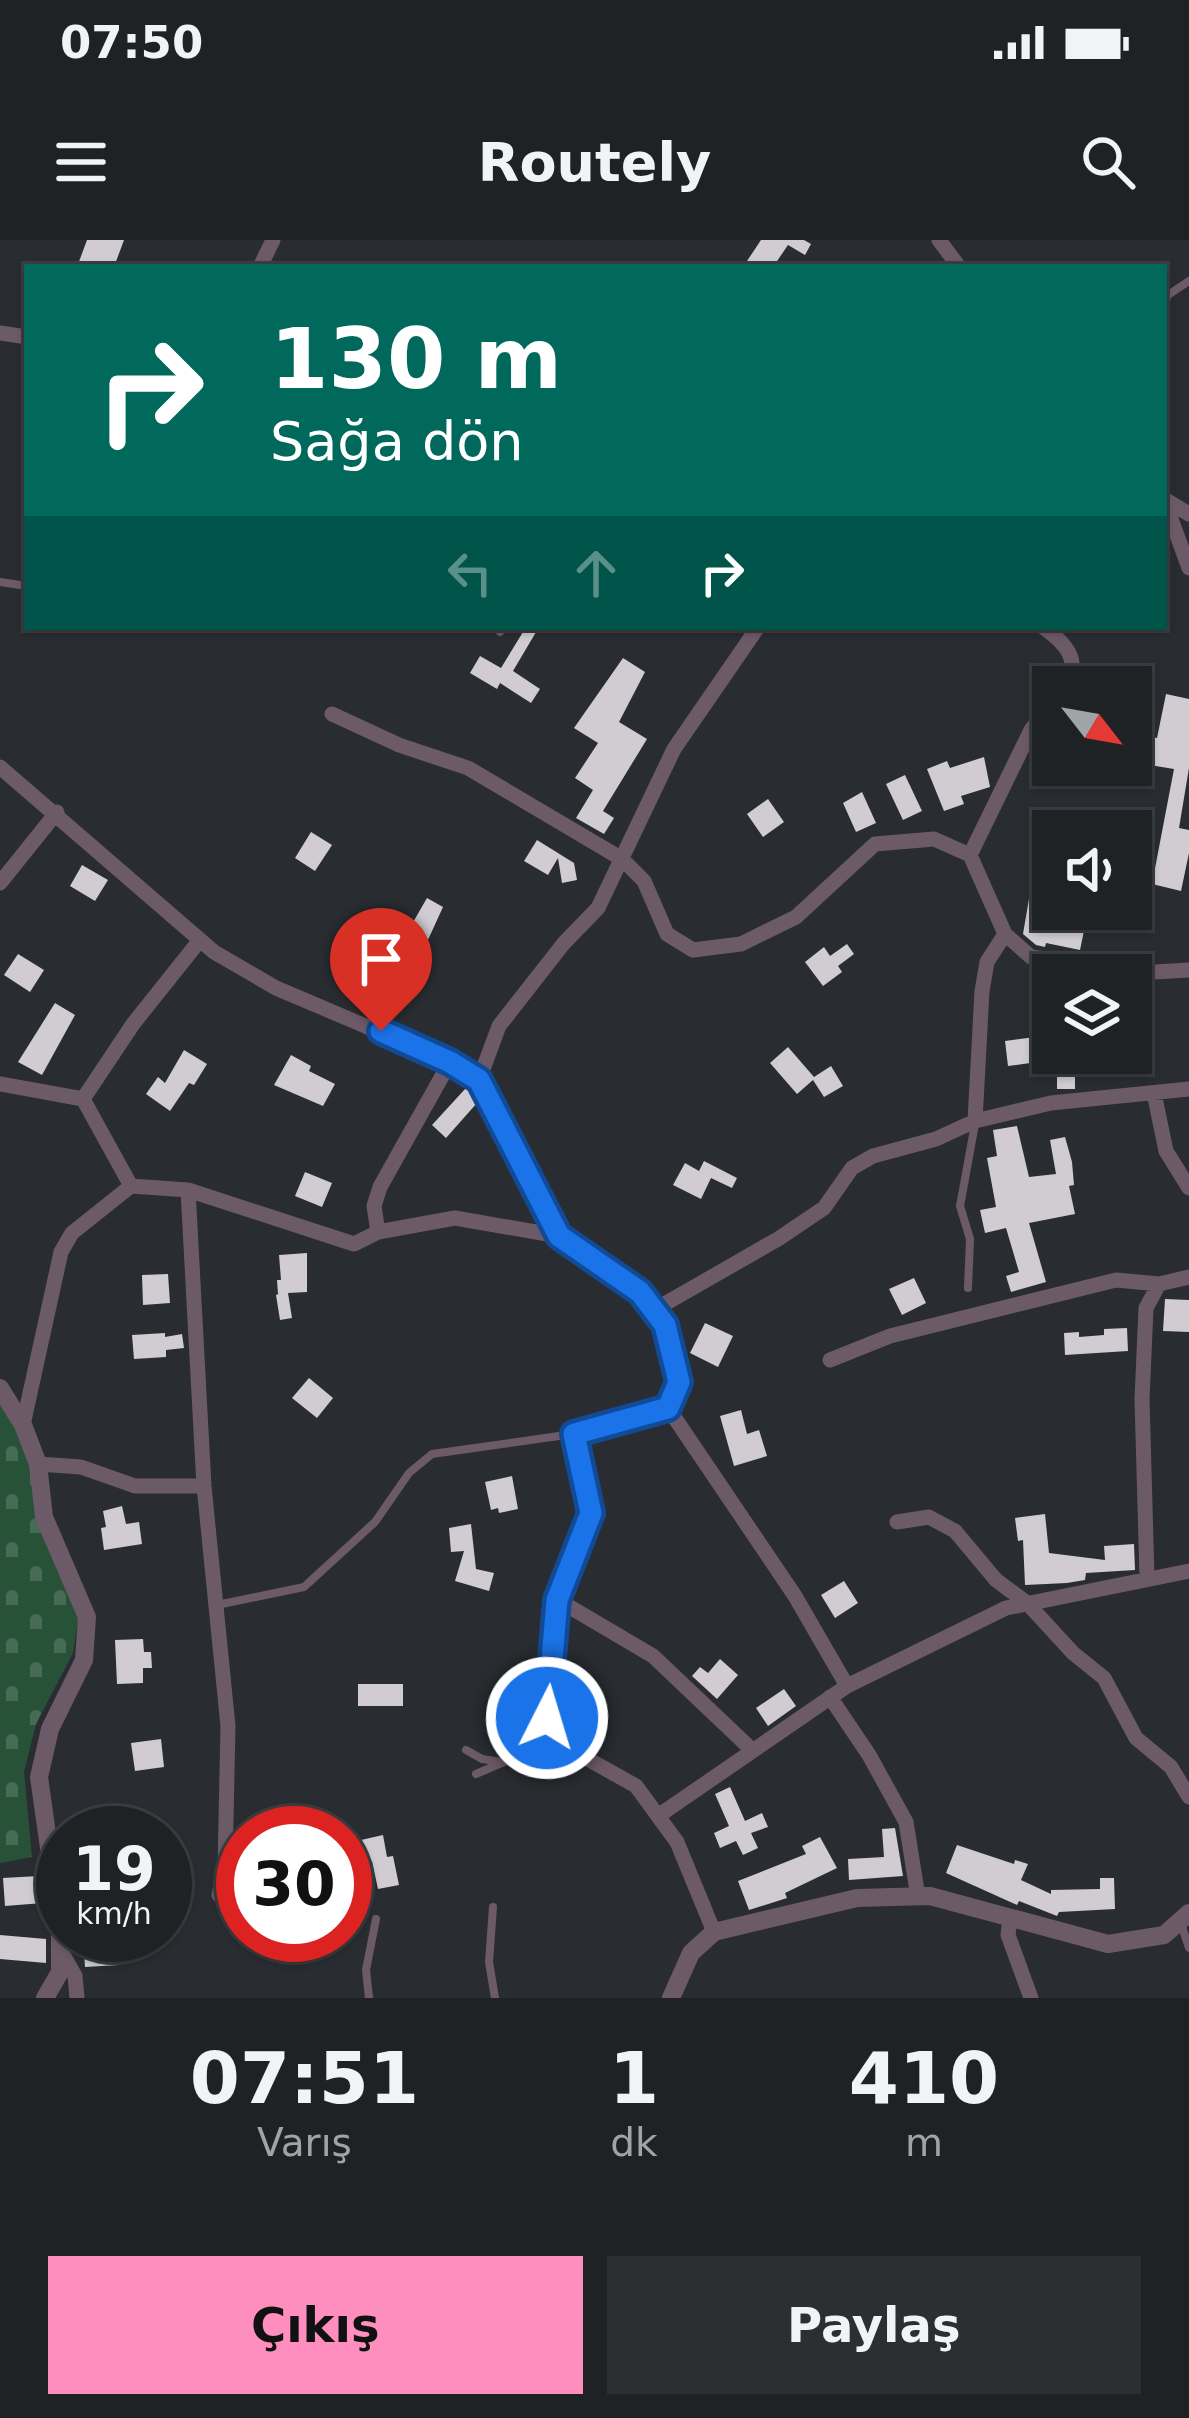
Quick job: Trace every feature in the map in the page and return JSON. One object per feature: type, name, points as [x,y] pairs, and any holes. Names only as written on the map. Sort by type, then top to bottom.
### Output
[{"type":"street","points":[[1167,507],[1189,568]]},
{"type":"street","points":[[479,1080],[499,1027],[564,943],[598,908],[674,749],[756,630]]},
{"type":"street","points":[[1047,630],[1072,655],[1073,666]]},
{"type":"street","points":[[332,715],[399,745],[468,768],[622,860],[644,881],[667,934],[693,950],[740,944],[796,917],[875,844],[934,839],[970,856],[1005,934],[1031,957],[1137,973],[1189,970]]},
{"type":"street","points":[[970,856],[1032,729]]},
{"type":"street","points":[[0,766],[200,940],[276,988],[450,1062],[479,1080],[559,1236]]},
{"type":"street","points":[[0,884],[56,812]]},
{"type":"street","points":[[975,1120],[982,991],[987,962],[1005,934]]},
{"type":"street","points":[[83,1099],[133,1024],[200,940]]},
{"type":"street","points":[[378,1232],[374,1206],[380,1186],[450,1062]]},
{"type":"street","points":[[0,1084],[83,1099]]},
{"type":"street","points":[[654,1310],[824,1208],[852,1168],[873,1156],[936,1139],[975,1120],[1051,1103],[1189,1089]]},
{"type":"street","points":[[1154,1094],[1166,1151],[1189,1188]]},
{"type":"street","points":[[83,1099],[131,1186]]},
{"type":"street","points":[[23,1425],[61,1252],[72,1233],[131,1186],[188,1190],[354,1244],[378,1232],[455,1218],[559,1236],[640,1292],[665,1325],[679,1382],[668,1408]]},
{"type":"street","points":[[188,1190],[204,1486],[228,1726],[226,1806]]},
{"type":"street","points":[[830,1360],[890,1336],[1116,1280],[1159,1284],[1189,1277]]},
{"type":"street","points":[[1147,1577],[1143,1376],[1146,1308],[1159,1284]]},
{"type":"street","points":[[0,1388],[23,1425],[38,1464],[44,1517],[87,1616],[84,1660],[50,1730],[40,1777],[43,1806]]},
{"type":"street","points":[[668,1408],[574,1434],[591,1513],[557,1600],[547,1718],[561,1744],[636,1786],[677,1842],[714,1933]]},
{"type":"street","points":[[668,1408],[795,1596],[847,1686]]},
{"type":"street","points":[[38,1464],[81,1467],[135,1486],[204,1486]]},
{"type":"street","points":[[896,1522],[929,1517],[955,1531],[996,1580],[1027,1603],[1073,1653],[1104,1678],[1136,1738],[1171,1767],[1189,1797]]},
{"type":"street","points":[[658,1816],[847,1686],[1006,1608],[1189,1571]]},
{"type":"street","points":[[557,1600],[653,1656],[751,1749]]},
{"type":"street","points":[[830,1697],[906,1822],[918,1897]]},
{"type":"street","points":[[671,1998],[691,1953],[714,1933],[857,1898],[930,1896],[1108,1944],[1164,1935],[1184,1917]]},
{"type":"street","points":[[1010,1919],[1008,1934],[1031,1998]]},
{"type":"street","points":[[45,1998],[60,1972],[60,1962]]},
{"type":"street","points":[[68,1962],[75,1976],[77,1998]]},
{"type":"lane","points":[[968,1288],[970,1239],[960,1206],[975,1120]]},
{"type":"lane","points":[[216,1605],[304,1587],[375,1522],[409,1473],[432,1454],[574,1434]]},
{"type":"lane","points":[[476,1774],[558,1738]]},
{"type":"lane","points":[[466,1750],[482,1759],[503,1762]]},
{"type":"lane","points":[[493,1907],[489,1962],[495,1998]]},
{"type":"lane","points":[[1184,1917],[1189,1948]]},
{"type":"lane","points":[[369,1998],[366,1970],[376,1919]]},
{"type":"green space","points":[[0,1401],[17,1425],[79,1614],[73,1653],[36,1724],[24,1772],[32,1857],[0,1863]]},
{"type":"building","points":[[87,240],[124,240],[115,264],[78,264]]},
{"type":"building","points":[[761,240],[811,244],[805,255],[788,245],[775,264],[745,264]]},
{"type":"building","points":[[524,630],[537,630],[513,671],[540,689],[531,703],[500,683],[497,689],[470,673],[480,656],[501,668]]},
{"type":"building","points":[[623,658],[645,672],[619,722],[647,739],[603,811],[614,818],[604,834],[576,818],[593,790],[575,778],[598,743],[574,728]]},
{"type":"building","points":[[1166,694],[1189,699],[1189,768],[1179,828],[1189,830],[1189,853],[1181,891],[1152,884],[1174,769],[1152,765],[1152,737],[1157,738]]},
{"type":"building","points":[[984,757],[990,787],[961,796],[964,804],[944,811],[927,769],[947,761],[950,768]]},
{"type":"building","points":[[905,775],[922,811],[903,820],[886,784]]},
{"type":"building","points":[[862,792],[876,823],[856,832],[843,803]]},
{"type":"building","points":[[768,799],[784,822],[763,837],[747,814]]},
{"type":"building","points":[[311,832],[332,845],[315,871],[295,858]]},
{"type":"building","points":[[537,840],[574,863],[577,880],[562,883],[558,858],[548,875],[524,861]]},
{"type":"building","points":[[82,865],[108,880],[95,901],[70,886]]},
{"type":"building","points":[[1031,887],[1032,930],[1084,930],[1080,950],[1036,945],[1023,934]]},
{"type":"building","points":[[427,898],[443,907],[427,942],[408,931]]},
{"type":"building","points":[[847,944],[854,954],[838,966],[842,972],[823,986],[805,962],[824,947],[830,956]]},
{"type":"building","points":[[18,954],[44,970],[30,992],[4,975]]},
{"type":"building","points":[[55,1003],[75,1015],[42,1075],[18,1062]]},
{"type":"building","points":[[1032,1037],[1032,1063],[1008,1066],[1005,1041]]},
{"type":"building","points":[[788,1047],[814,1077],[831,1066],[843,1086],[824,1097],[813,1080],[797,1094],[770,1063]]},
{"type":"building","points":[[184,1050],[207,1064],[170,1111],[146,1094],[158,1077],[165,1083]]},
{"type":"building","points":[[291,1055],[335,1084],[323,1106],[274,1085]]},
{"type":"building","points":[[1057,1074],[1090,1074],[1075,1076],[1075,1089],[1057,1089]]},
{"type":"building","points":[[466,1088],[477,1103],[446,1138],[432,1125]]},
{"type":"building","points":[[1017,1126],[1029,1177],[1056,1174],[1050,1140],[1065,1137],[1072,1162],[1074,1185],[1069,1186],[1075,1214],[1029,1223],[1046,1282],[1011,1292],[1006,1276],[1019,1272],[1006,1228],[985,1233],[980,1210],[996,1207],[987,1158],[997,1156],[993,1130]]},
{"type":"building","points":[[704,1161],[737,1178],[732,1188],[711,1178],[701,1199],[673,1185],[685,1163],[699,1171]]},
{"type":"building","points":[[305,1172],[332,1183],[322,1207],[295,1196]]},
{"type":"building","points":[[307,1253],[307,1292],[288,1293],[292,1318],[280,1320],[276,1295],[281,1293],[279,1255]]},
{"type":"building","points":[[168,1274],[170,1303],[143,1305],[142,1275]]},
{"type":"building","points":[[914,1278],[926,1303],[902,1315],[889,1289]]},
{"type":"building","points":[[1165,1299],[1189,1300],[1189,1332],[1163,1331]]},
{"type":"building","points":[[705,1323],[733,1336],[718,1367],[690,1353]]},
{"type":"building","points":[[1127,1328],[1128,1351],[1065,1355],[1064,1333],[1079,1332],[1079,1337]]},
{"type":"building","points":[[165,1333],[165,1337],[182,1334],[184,1348],[166,1350],[166,1357],[134,1359],[132,1335]]},
{"type":"building","points":[[309,1378],[333,1398],[317,1418],[292,1398]]},
{"type":"building","points":[[741,1410],[747,1434],[759,1430],[767,1456],[734,1466],[720,1416]]},
{"type":"building","points":[[512,1476],[518,1509],[491,1510],[485,1482]]},
{"type":"building","points":[[122,1506],[126,1524],[139,1522],[142,1544],[104,1550],[103,1511]]},
{"type":"building","points":[[1045,1514],[1049,1553],[1105,1560],[1104,1546],[1134,1544],[1135,1570],[1086,1573],[1085,1580],[1067,1583],[1025,1585],[1023,1540],[1018,1541],[1015,1518]]},
{"type":"building","points":[[471,1524],[476,1569],[494,1573],[489,1591],[455,1581],[464,1551],[451,1552],[449,1528]]},
{"type":"building","points":[[844,1581],[858,1603],[835,1618],[821,1595]]},
{"type":"building","points":[[143,1639],[144,1652],[151,1652],[152,1668],[143,1668],[143,1683],[117,1684],[115,1640]]},
{"type":"building","points":[[720,1659],[738,1675],[717,1699],[692,1676],[700,1667],[708,1673]]},
{"type":"building","points":[[358,1684],[403,1684],[403,1706],[358,1706]]},
{"type":"building","points":[[784,1689],[796,1706],[768,1726],[756,1708]]},
{"type":"building","points":[[161,1739],[164,1767],[135,1771],[131,1743]]},
{"type":"building","points":[[730,1787],[745,1821],[762,1813],[768,1827],[751,1833],[758,1848],[743,1855],[736,1841],[720,1848],[714,1833],[729,1826],[715,1794]]},
{"type":"building","points":[[895,1828],[903,1876],[849,1880],[848,1859],[884,1857],[882,1829]]},
{"type":"building","points":[[383,1835],[399,1885],[378,1889],[372,1838]]},
{"type":"building","points":[[820,1837],[837,1868],[785,1893],[787,1898],[749,1910],[738,1881],[806,1854],[802,1846]]},
{"type":"building","points":[[957,1845],[1014,1864],[1015,1860],[1028,1864],[1021,1880],[1051,1894],[1051,1890],[1100,1889],[1100,1878],[1114,1878],[1115,1909],[1059,1912],[1057,1916],[1019,1901],[1017,1905],[946,1873]]},
{"type":"building","points":[[36,1876],[36,1904],[5,1906],[3,1878]]},
{"type":"building","points":[[0,1935],[36,1938],[36,1962],[46,1963],[0,1959]]},
{"type":"building","points":[[85,1962],[119,1962],[119,1965],[85,1967]]},
{"type":"route","points":[[381,1031],[479,1080],[559,1236],[640,1292],[665,1325],[679,1382],[668,1408],[574,1434],[591,1513],[557,1600],[547,1718]]}]
